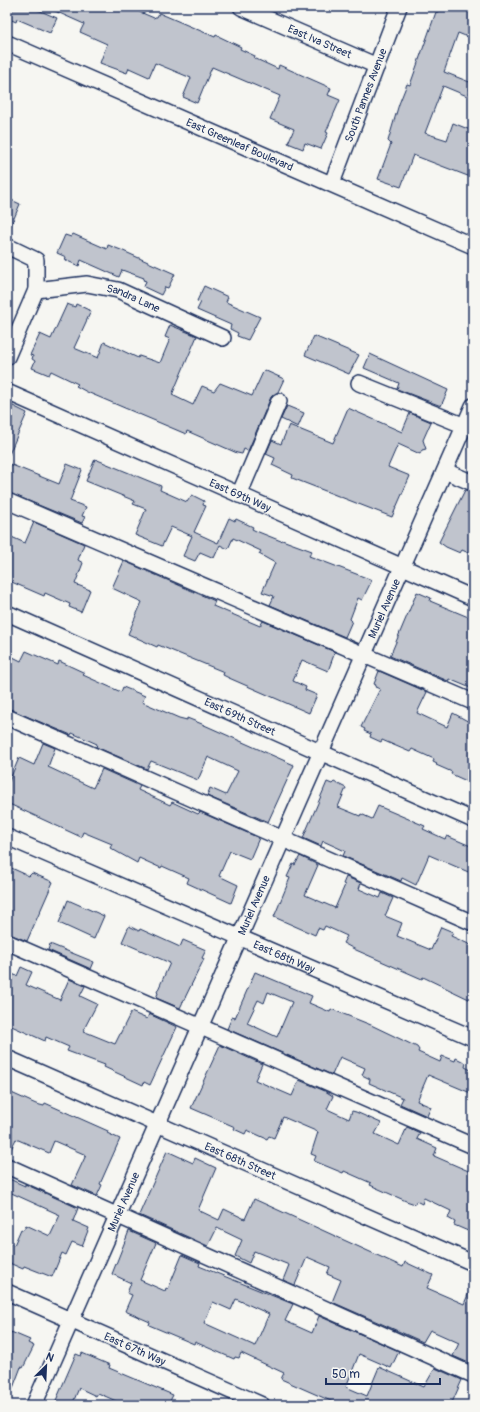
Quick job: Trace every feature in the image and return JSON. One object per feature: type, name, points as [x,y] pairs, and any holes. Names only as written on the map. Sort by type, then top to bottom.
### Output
[{"type":"street","name":"East Iva Street","points":[[241,7],[378,66]]},
{"type":"street","name":"South Pannes Avenue","points":[[332,183],[378,66],[399,7]]},
{"type":"street","name":"East Greenleaf Boulevard","points":[[7,43],[332,183],[473,246]]},
{"type":"street","points":[[7,246],[36,260],[36,290],[7,356]]},
{"type":"street","name":"Sandra Lane","points":[[36,290],[87,284],[118,290],[223,338]]},
{"type":"street","points":[[359,383],[465,426]]},
{"type":"street","name":"East 69th Way","points":[[7,392],[402,568],[473,598]]},
{"type":"street","points":[[239,495],[279,401]]},
{"type":"street","name":"Muriel Avenue","points":[[34,1405],[473,406]]},
{"type":"street","points":[[445,470],[473,483]]},
{"type":"street","points":[[7,500],[473,702]]},
{"type":"street","name":"East 69th Street","points":[[7,613],[473,820]]},
{"type":"street","points":[[7,717],[473,923]]},
{"type":"street","name":"East 68th Way","points":[[7,837],[473,1038]]},
{"type":"street","points":[[7,942],[201,1025],[473,1146]]},
{"type":"street","name":"East 68th Street","points":[[7,1058],[473,1263]]},
{"type":"street","points":[[7,1166],[473,1375]]},
{"type":"street","name":"East 67th Way","points":[[7,1292],[262,1405]]},
{"type":"building","points":[[7,7],[31,7],[57,18],[50,33],[17,19],[16,22],[7,18]]},
{"type":"building","points":[[46,7],[128,7],[154,18],[157,17],[159,13],[215,37],[216,35],[241,47],[240,49],[255,56],[254,58],[278,69],[279,65],[331,88],[328,95],[340,100],[326,132],[328,133],[321,149],[305,143],[303,149],[288,143],[294,129],[270,119],[280,96],[212,67],[197,103],[183,97],[191,78],[155,63],[149,77],[129,68],[127,73],[100,63],[107,44],[80,32],[84,24]]},
{"type":"building","points":[[440,7],[473,7],[473,39],[458,33],[444,72],[472,83],[467,96],[443,86],[425,133],[447,140],[453,123],[473,131],[473,178],[413,155],[401,187],[378,179],[391,144],[388,141],[399,104],[407,84],[410,85],[436,12],[438,12]]},
{"type":"building","points":[[7,198],[20,204],[7,235]]},
{"type":"building","points":[[73,234],[107,249],[108,245],[121,250],[175,274],[168,288],[165,287],[161,295],[144,287],[146,281],[143,280],[144,278],[122,270],[119,277],[81,260],[79,266],[65,260],[66,257],[57,253],[65,235],[71,237]]},
{"type":"building","points":[[204,286],[228,297],[226,302],[260,317],[248,340],[237,336],[238,333],[230,329],[231,325],[197,310],[201,302],[197,301]]},
{"type":"building","points":[[67,304],[75,307],[76,304],[91,311],[74,348],[98,358],[104,342],[138,358],[139,356],[160,363],[170,339],[165,337],[170,325],[197,336],[172,395],[193,405],[202,386],[214,391],[220,383],[252,396],[264,370],[284,379],[278,392],[271,397],[248,451],[244,449],[242,454],[237,453],[187,431],[186,434],[87,392],[76,386],[78,384],[51,371],[49,375],[32,368],[35,361],[32,359],[33,356],[30,355],[40,334],[51,339]]},
{"type":"building","points":[[314,336],[359,355],[349,374],[305,355]]},
{"type":"building","points":[[370,354],[448,390],[441,406],[397,389],[399,383],[364,368]]},
{"type":"building","points":[[7,403],[27,413],[7,459]]},
{"type":"building","points":[[287,406],[304,413],[298,427],[281,419]]},
{"type":"building","points":[[348,408],[402,432],[410,413],[431,422],[423,440],[426,449],[422,450],[420,454],[398,444],[388,467],[410,476],[392,517],[292,478],[293,475],[272,465],[275,458],[266,454],[272,440],[281,444],[289,425],[333,443]]},
{"type":"building","points":[[95,459],[161,486],[160,490],[187,502],[192,495],[204,501],[203,505],[206,506],[194,532],[218,543],[229,518],[235,521],[236,519],[253,527],[252,529],[256,531],[312,551],[309,556],[372,580],[362,600],[358,598],[350,619],[352,621],[345,637],[270,605],[274,596],[262,592],[275,563],[259,554],[261,551],[233,538],[228,549],[220,545],[214,558],[200,552],[195,561],[183,556],[192,536],[171,527],[162,546],[135,535],[146,509],[133,504],[135,501],[86,481]]},
{"type":"building","points":[[7,463],[59,484],[67,464],[82,470],[70,501],[86,507],[82,516],[85,517],[82,523],[7,492]]},
{"type":"building","points":[[465,490],[473,492],[473,555],[462,550],[460,553],[439,542]]},
{"type":"building","points":[[34,522],[84,544],[78,560],[83,563],[75,584],[90,590],[81,612],[69,607],[70,604],[45,593],[44,596],[7,580],[7,535],[25,543]]},
{"type":"building","points":[[124,561],[215,601],[213,606],[260,626],[263,621],[335,652],[328,671],[302,660],[293,681],[306,687],[305,690],[317,695],[309,713],[229,678],[223,675],[224,672],[158,645],[157,647],[128,634],[142,602],[112,588]]},
{"type":"building","points":[[417,592],[431,598],[430,601],[473,619],[473,689],[449,679],[448,681],[390,656]]},
{"type":"building","points":[[26,651],[58,665],[59,661],[85,673],[83,675],[121,692],[123,687],[145,696],[142,702],[179,718],[187,720],[187,718],[202,724],[294,765],[268,822],[207,796],[210,788],[226,795],[238,771],[208,757],[198,780],[151,761],[147,769],[96,747],[97,744],[72,733],[71,735],[7,708],[7,654],[21,661]]},
{"type":"building","points":[[379,671],[427,692],[417,713],[447,727],[453,713],[473,724],[473,749],[470,757],[473,758],[473,784],[436,765],[437,764],[433,762],[434,759],[412,749],[410,752],[382,740],[381,742],[370,737],[371,734],[364,731],[365,729],[361,727],[380,689],[375,687],[376,685],[374,684]]},
{"type":"building","points":[[43,743],[55,748],[48,767],[93,788],[102,769],[140,786],[138,790],[170,805],[172,802],[198,814],[200,812],[259,838],[250,859],[230,851],[219,876],[238,885],[231,903],[187,883],[189,878],[139,858],[137,863],[110,848],[112,844],[83,832],[81,837],[7,803],[7,786],[19,758],[34,765]]},
{"type":"building","points":[[327,782],[332,784],[334,782],[346,788],[338,807],[372,819],[378,806],[425,826],[423,829],[445,839],[447,836],[473,847],[473,874],[429,855],[416,885],[402,878],[401,881],[343,856],[345,851],[323,841],[321,846],[303,838]]},
{"type":"building","points":[[300,856],[318,865],[305,895],[335,908],[345,885],[343,884],[346,877],[361,883],[359,889],[380,898],[382,893],[393,898],[385,916],[402,923],[397,936],[431,950],[441,927],[453,932],[451,936],[473,946],[473,1001],[423,977],[422,979],[356,950],[343,943],[347,936],[325,926],[323,930],[318,928],[315,935],[274,917],[290,878],[287,877],[293,864],[295,865]]},
{"type":"building","points":[[7,866],[29,876],[32,873],[53,882],[27,941],[7,933]]},
{"type":"building","points":[[68,900],[104,916],[94,939],[59,923]]},
{"type":"building","points":[[129,926],[139,931],[140,929],[180,947],[183,940],[206,950],[202,958],[204,959],[180,1008],[156,998],[157,992],[170,963],[122,942]]},
{"type":"building","points":[[50,944],[94,962],[91,969],[48,950]]},
{"type":"building","points":[[21,967],[32,972],[26,985],[60,1000],[69,979],[85,986],[80,996],[97,1004],[83,1031],[115,1044],[131,1012],[147,1019],[149,1014],[177,1027],[150,1085],[144,1082],[143,1085],[104,1067],[105,1065],[67,1051],[69,1047],[46,1037],[45,1041],[7,1024],[7,998],[11,989],[7,987],[7,972],[17,976]]},
{"type":"building","points":[[255,972],[312,996],[309,1003],[330,1012],[331,1009],[371,1025],[417,1047],[419,1050],[418,1052],[440,1062],[442,1056],[455,1061],[456,1058],[466,1063],[465,1067],[473,1071],[473,1094],[428,1075],[417,1101],[431,1107],[427,1116],[400,1104],[403,1098],[369,1083],[370,1079],[362,1075],[365,1068],[340,1057],[332,1075],[227,1029],[232,1017],[235,1018]],"holes":[[[268,992],[292,1002],[277,1037],[247,1023],[258,1000],[264,1003]]]},
{"type":"building","points":[[220,1045],[262,1064],[255,1080],[292,1096],[299,1080],[325,1091],[333,1096],[327,1109],[349,1119],[352,1111],[356,1112],[381,1123],[375,1134],[399,1145],[407,1127],[420,1133],[417,1139],[437,1148],[434,1156],[473,1173],[473,1221],[468,1231],[454,1225],[455,1222],[448,1218],[451,1211],[424,1198],[422,1204],[416,1201],[415,1204],[406,1201],[370,1185],[371,1183],[344,1171],[343,1173],[314,1161],[316,1156],[311,1154],[318,1132],[283,1117],[274,1138],[269,1136],[267,1139],[247,1130],[245,1134],[234,1129],[235,1127],[191,1108]]},
{"type":"building","points":[[7,1091],[36,1104],[44,1106],[45,1103],[108,1131],[107,1133],[120,1139],[100,1184],[102,1185],[97,1196],[72,1185],[86,1155],[54,1141],[49,1153],[16,1139],[7,1157]]},
{"type":"building","points":[[167,1151],[193,1163],[195,1158],[216,1168],[198,1210],[219,1220],[224,1209],[245,1219],[254,1199],[403,1267],[405,1262],[433,1275],[427,1288],[464,1304],[473,1283],[473,1355],[469,1363],[453,1356],[459,1343],[430,1330],[423,1342],[332,1302],[341,1280],[327,1274],[330,1267],[307,1257],[295,1285],[283,1280],[289,1265],[254,1251],[249,1263],[235,1256],[242,1240],[217,1228],[208,1246],[139,1215]]},
{"type":"building","points":[[7,1178],[25,1186],[25,1184],[78,1208],[73,1221],[89,1228],[82,1246],[72,1242],[66,1255],[62,1253],[52,1277],[24,1266],[23,1269],[7,1262],[7,1242],[14,1245],[21,1229],[23,1230],[26,1225],[50,1236],[60,1215],[7,1191]]},
{"type":"building","points":[[129,1231],[156,1243],[140,1280],[165,1291],[166,1288],[168,1289],[182,1255],[200,1263],[199,1266],[293,1304],[285,1321],[312,1333],[319,1316],[399,1351],[391,1368],[359,1354],[346,1387],[367,1396],[379,1367],[424,1387],[435,1368],[462,1380],[451,1405],[340,1405],[281,1379],[284,1373],[241,1353],[239,1358],[235,1357],[234,1359],[195,1342],[194,1344],[149,1325],[150,1322],[125,1311],[132,1295],[127,1293],[131,1283],[112,1274]],"holes":[[[236,1299],[269,1314],[255,1346],[204,1323],[213,1302],[231,1310]]]},
{"type":"building","points":[[11,1332],[30,1340],[28,1343],[34,1346],[23,1368],[21,1367],[8,1401],[7,1341]]},
{"type":"building","points":[[82,1353],[110,1365],[109,1368],[173,1395],[168,1405],[125,1405],[98,1393],[96,1396],[79,1388],[72,1405],[54,1405],[76,1354],[81,1356]]}]
